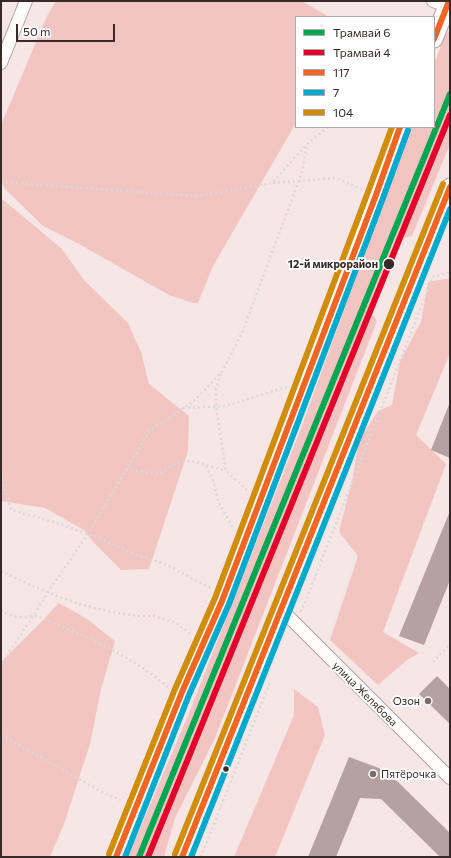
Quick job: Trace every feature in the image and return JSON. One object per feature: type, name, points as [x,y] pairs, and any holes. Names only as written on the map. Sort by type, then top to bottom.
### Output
[{"type":"main road","points":[[435,36],[445,4]]},
{"type":"main road","points":[[116,857],[180,699],[222,601],[376,196],[400,128]]},
{"type":"main road","points":[[182,857],[448,196]]},
{"type":"street","points":[[1,62],[26,1]]},
{"type":"street","name":"улица Желябова","points":[[281,609],[450,778]]},
{"type":"path","points":[[272,183],[307,144],[327,128]]},
{"type":"path","points":[[226,471],[216,406],[216,389],[222,372],[242,334],[302,172],[307,144]]},
{"type":"path","points":[[1,182],[197,196],[272,183],[336,178],[368,192]]},
{"type":"path","points":[[293,622],[304,605],[433,277],[450,272]]},
{"type":"path","points":[[1,664],[88,534],[149,431],[194,401],[222,372]]},
{"type":"path","points":[[183,408],[226,406],[290,386]]},
{"type":"path","points":[[126,469],[159,474],[176,463],[192,461],[226,471],[254,497]]},
{"type":"path","points":[[206,466],[213,479],[218,501],[236,533]]},
{"type":"path","points":[[1,474],[11,510],[54,522],[100,538],[131,552],[165,564],[218,592]]},
{"type":"path","points":[[1,571],[32,586],[79,604],[111,612],[138,616],[154,616],[176,623],[198,639]]},
{"type":"path","points":[[1,610],[6,613],[22,617],[34,616],[82,635],[120,653],[152,673],[170,689]]},
{"type":"path","points":[[433,662],[450,644]]},
{"type":"path","points":[[201,857],[272,676]]},
{"type":"path","points":[[1,735],[100,791],[120,800]]},
{"type":"shaded area","points":[[56,1],[302,1],[327,16],[295,16],[295,125],[213,266],[198,303],[193,303],[169,295],[79,244],[43,226],[5,189],[1,182],[1,125],[47,16]]},
{"type":"shaded area","points":[[450,30],[450,144],[412,236],[398,239],[369,308],[377,321],[215,738],[175,818],[164,857],[128,857],[189,713],[300,431],[411,128],[435,128],[435,61],[445,35]]},
{"type":"shaded area","points":[[1,198],[62,249],[84,280],[128,323],[141,352],[149,384],[189,416],[188,451],[149,569],[121,570],[94,543],[84,530],[45,508],[1,501]]},
{"type":"shaded area","points":[[450,278],[450,353],[416,435],[446,464],[383,632],[419,653],[407,660],[378,685],[330,640],[358,556],[339,532],[352,481],[359,441],[378,411],[392,405],[400,361],[421,322],[428,282]]},
{"type":"shaded area","points":[[59,603],[87,619],[115,641],[101,689],[90,744],[64,824],[50,857],[1,857],[1,662]]},
{"type":"shaded area","points":[[294,689],[318,707],[325,735],[275,857],[234,857],[294,715]]},
{"type":"building","points":[[450,402],[450,458],[431,450]]},
{"type":"building","points":[[450,511],[450,580],[424,645],[399,636]]},
{"type":"building","points":[[437,676],[450,689],[450,724],[419,694]]},
{"type":"building","points":[[349,757],[379,768],[398,782],[450,833],[450,857],[440,857],[381,799],[360,798],[336,857],[308,857]]},
{"type":"tram line","name":"6","points":[[139,857],[450,94]]},
{"type":"tram line","name":"4","points":[[148,857],[450,115]]},
{"type":"transit line","name":"117","points":[[435,36],[449,1]]},
{"type":"transit line","name":"104","points":[[109,854],[175,689],[215,598],[392,128]]},
{"type":"transit line","name":"117","points":[[116,857],[182,692],[222,601],[376,195],[400,128]]},
{"type":"transit line","name":"7","points":[[125,857],[189,695],[229,604],[408,130]]},
{"type":"transit line","name":"104","points":[[175,854],[443,184]]},
{"type":"transit line","name":"117","points":[[182,857],[450,187]]},
{"type":"transit line","name":"7","points":[[191,857],[450,209]]},
{"type":"place","name":"12-й микрорайон","points":[[389,264]]},
{"type":"place","name":"Озон","points":[[428,701]]},
{"type":"place","name":"Пятёрочка","points":[[373,774]]}]
